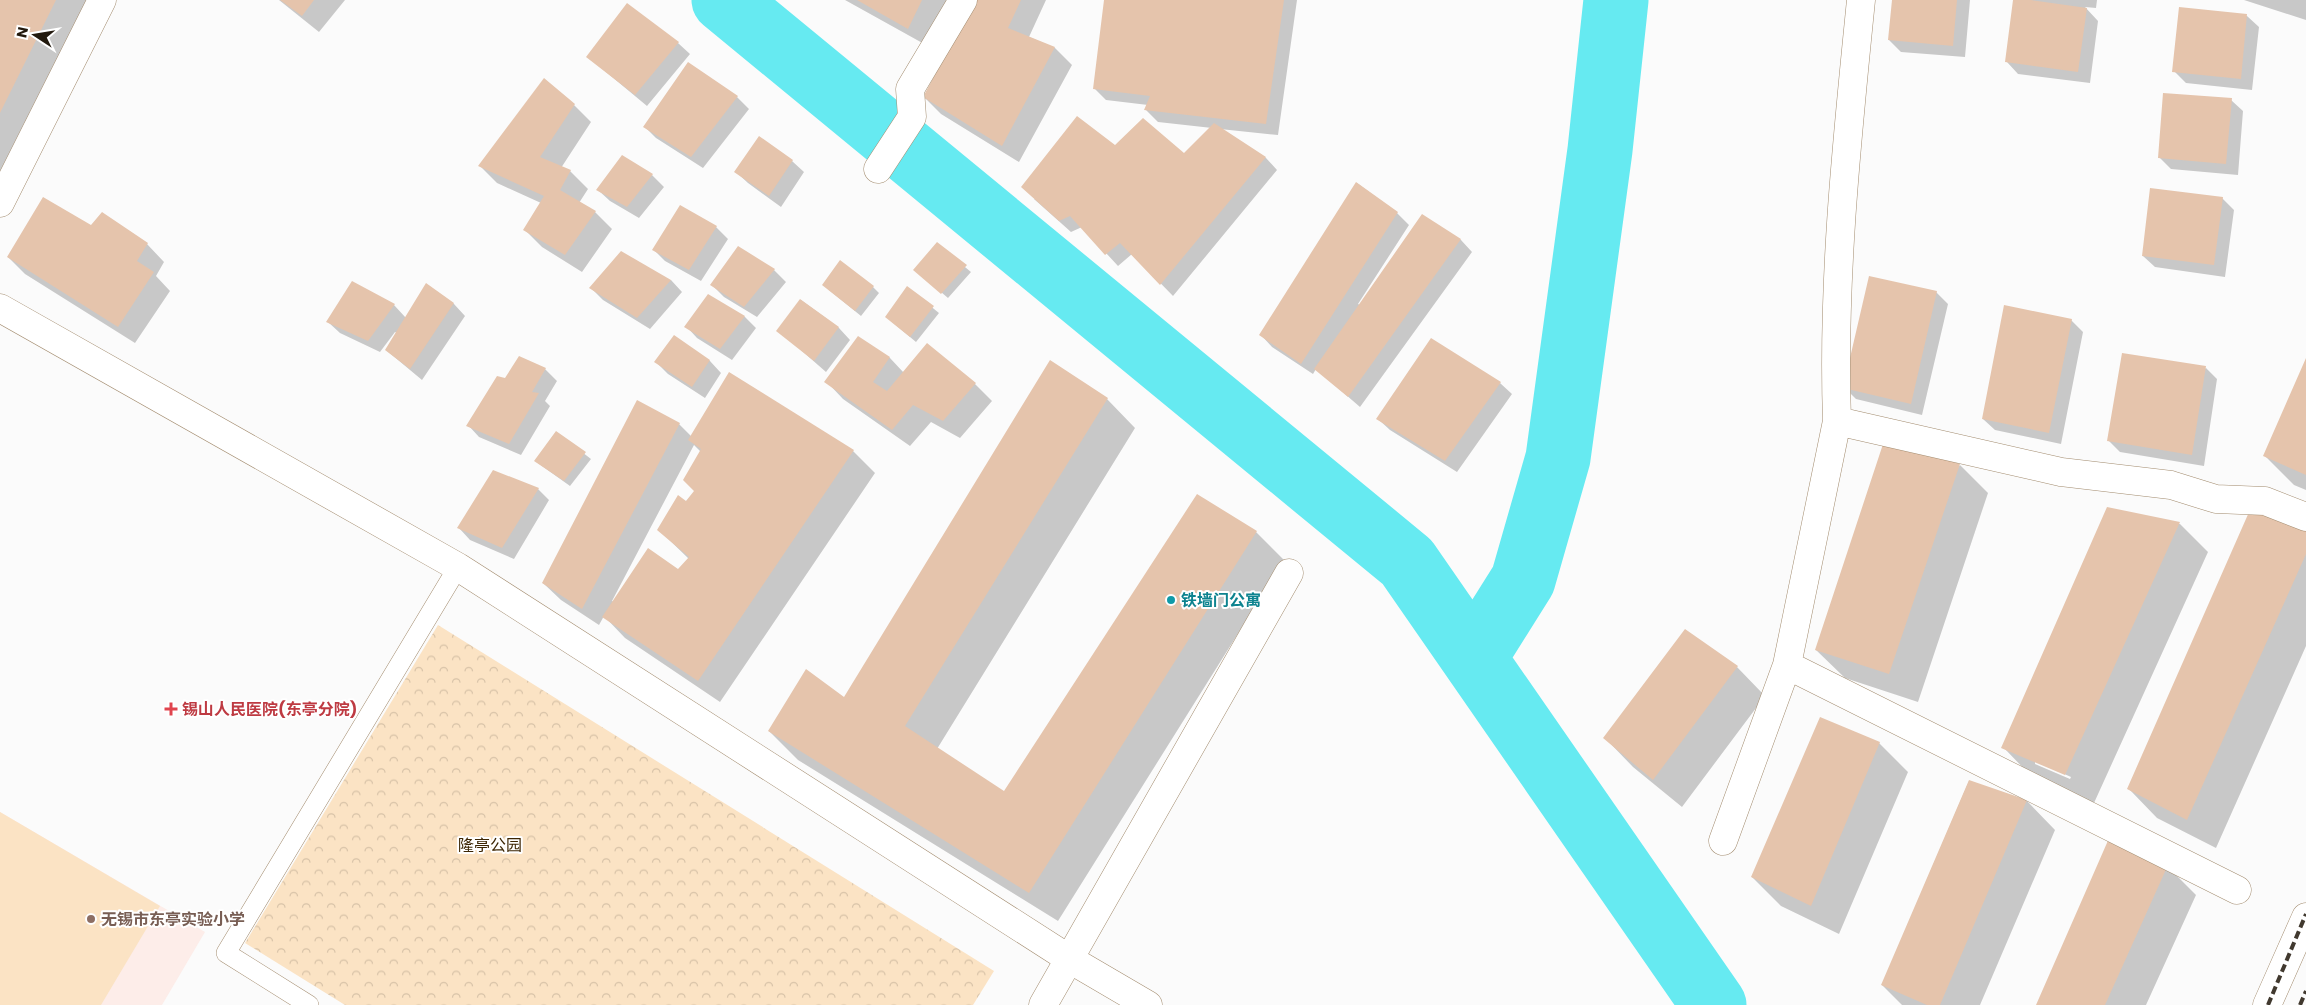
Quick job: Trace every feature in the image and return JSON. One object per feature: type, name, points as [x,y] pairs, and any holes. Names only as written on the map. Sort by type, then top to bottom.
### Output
[{"type":"street","points":[[0,203],[102,0]]},
{"type":"street","points":[[878,169],[912,117],[910,89],[964,0]]},
{"type":"street","points":[[1723,841],[1787,665],[1837,421],[1836,384],[1842,197],[1861,0]]},
{"type":"street","points":[[0,308],[458,566],[1071,960],[1148,1005]]},
{"type":"street","points":[[1837,421],[2061,472],[2171,485],[2216,499],[2266,501],[2306,517]]},
{"type":"street","points":[[1043,1005],[1071,960],[1289,573]]},
{"type":"street","points":[[1787,665],[2237,890]]},
{"type":"street","points":[[2267,1005],[2306,917]]},
{"type":"lane","points":[[309,1005],[226,953],[458,566]]},
{"type":"shaded area","name":"无锡市东亭实验小学","points":[[0,812],[205,932],[162,1005],[0,1005]]},
{"type":"green space","name":"隆亭公园","points":[[438,625],[994,971],[973,1005],[345,1005],[245,943]]},
{"type":"green space","name":"无锡市东亭实验小学","points":[[0,812],[160,906],[101,1005],[0,1005]]},
{"type":"building","points":[[0,0],[56,0],[0,113]]},
{"type":"building","points":[[280,0],[314,0],[302,16]]},
{"type":"building","points":[[857,0],[922,0],[908,29]]},
{"type":"building","points":[[975,0],[1021,0],[1008,28],[1055,47],[1002,146],[923,97]]},
{"type":"building","points":[[1104,0],[1284,0],[1266,124],[1144,110],[1150,96],[1093,89]]},
{"type":"building","points":[[1892,0],[1957,0],[1953,46],[1888,40]]},
{"type":"building","points":[[2013,0],[2031,0],[2087,8],[2078,72],[2005,62]]},
{"type":"building","points":[[627,3],[679,42],[635,95],[586,57]]},
{"type":"building","points":[[2179,7],[2247,14],[2241,79],[2172,72]]},
{"type":"building","points":[[688,62],[738,96],[691,157],[643,127]]},
{"type":"building","points":[[544,78],[575,104],[540,157],[571,170],[560,190],[596,211],[565,255],[523,230],[544,196],[478,166]]},
{"type":"building","points":[[2163,93],[2232,98],[2226,164],[2158,158]]},
{"type":"building","points":[[1077,116],[1115,145],[1143,118],[1184,153],[1214,123],[1266,157],[1160,285],[1120,243],[1105,255],[1070,216],[1059,221],[1021,187]]},
{"type":"building","points":[[759,136],[793,160],[769,196],[734,172]]},
{"type":"building","points":[[622,155],[653,174],[627,207],[596,190]]},
{"type":"building","points":[[1356,182],[1398,212],[1301,364],[1259,335]]},
{"type":"building","points":[[2150,188],[2223,197],[2214,265],[2142,256]]},
{"type":"building","points":[[43,197],[91,225],[102,212],[148,243],[137,261],[154,272],[118,327],[7,257]]},
{"type":"building","points":[[680,205],[717,226],[689,270],[652,250]]},
{"type":"building","points":[[1422,214],[1461,239],[1348,397],[1314,369]]},
{"type":"building","points":[[937,242],[967,265],[941,294],[913,270]]},
{"type":"building","points":[[738,246],[775,269],[744,307],[710,285]]},
{"type":"building","points":[[621,251],[671,280],[637,318],[589,288]]},
{"type":"building","points":[[840,260],[874,286],[855,311],[822,285]]},
{"type":"building","points":[[1869,276],[1937,291],[1911,404],[1843,388]]},
{"type":"building","points":[[352,281],[395,304],[368,341],[326,322]]},
{"type":"building","points":[[426,283],[454,303],[410,369],[385,350]]},
{"type":"building","points":[[907,286],[934,306],[910,337],[885,317]]},
{"type":"building","points":[[708,294],[745,316],[720,349],[684,327]]},
{"type":"building","points":[[800,299],[839,327],[814,361],[776,331]]},
{"type":"building","points":[[2004,305],[2072,319],[2049,433],[1982,419]]},
{"type":"building","points":[[674,335],[710,360],[692,387],[654,362]]},
{"type":"building","points":[[858,336],[890,357],[873,382],[887,391],[927,343],[976,383],[943,421],[913,405],[892,430],[824,382]]},
{"type":"building","points":[[1431,338],[1501,382],[1445,461],[1376,419]]},
{"type":"building","points":[[2122,353],[2206,366],[2192,455],[2107,441]]},
{"type":"building","points":[[519,356],[546,368],[532,392],[539,393],[509,444],[466,426],[497,376],[505,378]]},
{"type":"building","points":[[2306,358],[2306,475],[2263,456]]},
{"type":"building","name":"铁墙门公寓","points":[[1050,360],[1108,398],[905,726],[1004,791],[1197,494],[1257,531],[1029,893],[768,731],[806,669],[844,697]]},
{"type":"building","points":[[729,372],[854,450],[698,681],[602,617],[648,548],[678,569],[689,557],[657,530],[678,495],[686,501],[694,491],[683,480],[701,449],[688,440]]},
{"type":"building","points":[[637,400],[680,423],[582,609],[542,583]]},
{"type":"building","points":[[556,431],[586,452],[564,481],[534,461]]},
{"type":"building","points":[[1885,438],[1960,464],[1889,674],[1815,650]]},
{"type":"building","points":[[493,470],[539,488],[502,548],[457,528]]},
{"type":"building","points":[[2253,503],[2306,528],[2306,554],[2187,820],[2127,789]]},
{"type":"building","points":[[2107,507],[2180,522],[2065,775],[2001,748]]},
{"type":"building","points":[[1685,629],[1738,666],[1653,780],[1603,738]]},
{"type":"building","points":[[1820,717],[1880,742],[1811,906],[1751,877]]},
{"type":"building","points":[[1969,780],[2027,800],[1940,1005],[1927,1005],[1881,985]]},
{"type":"building","points":[[2110,836],[2168,865],[2105,1005],[2036,1005]]},
{"type":"waterway","points":[[724,0],[1407,562],[1714,1005]]},
{"type":"waterway","points":[[1474,658],[1523,580],[1558,458],[1600,150],[1616,0]]},
{"type":"railway","points":[[2268,1005],[2306,914]]},
{"type":"railway","points":[[2300,1005],[2306,991]]},
{"type":"place","name":"铁墙门公寓","points":[[1171,600]]},
{"type":"place","name":"锡山人民医院(东亭分院)","points":[[171,709]]},
{"type":"place","name":"无锡市东亭实验小学","points":[[91,919]]}]
